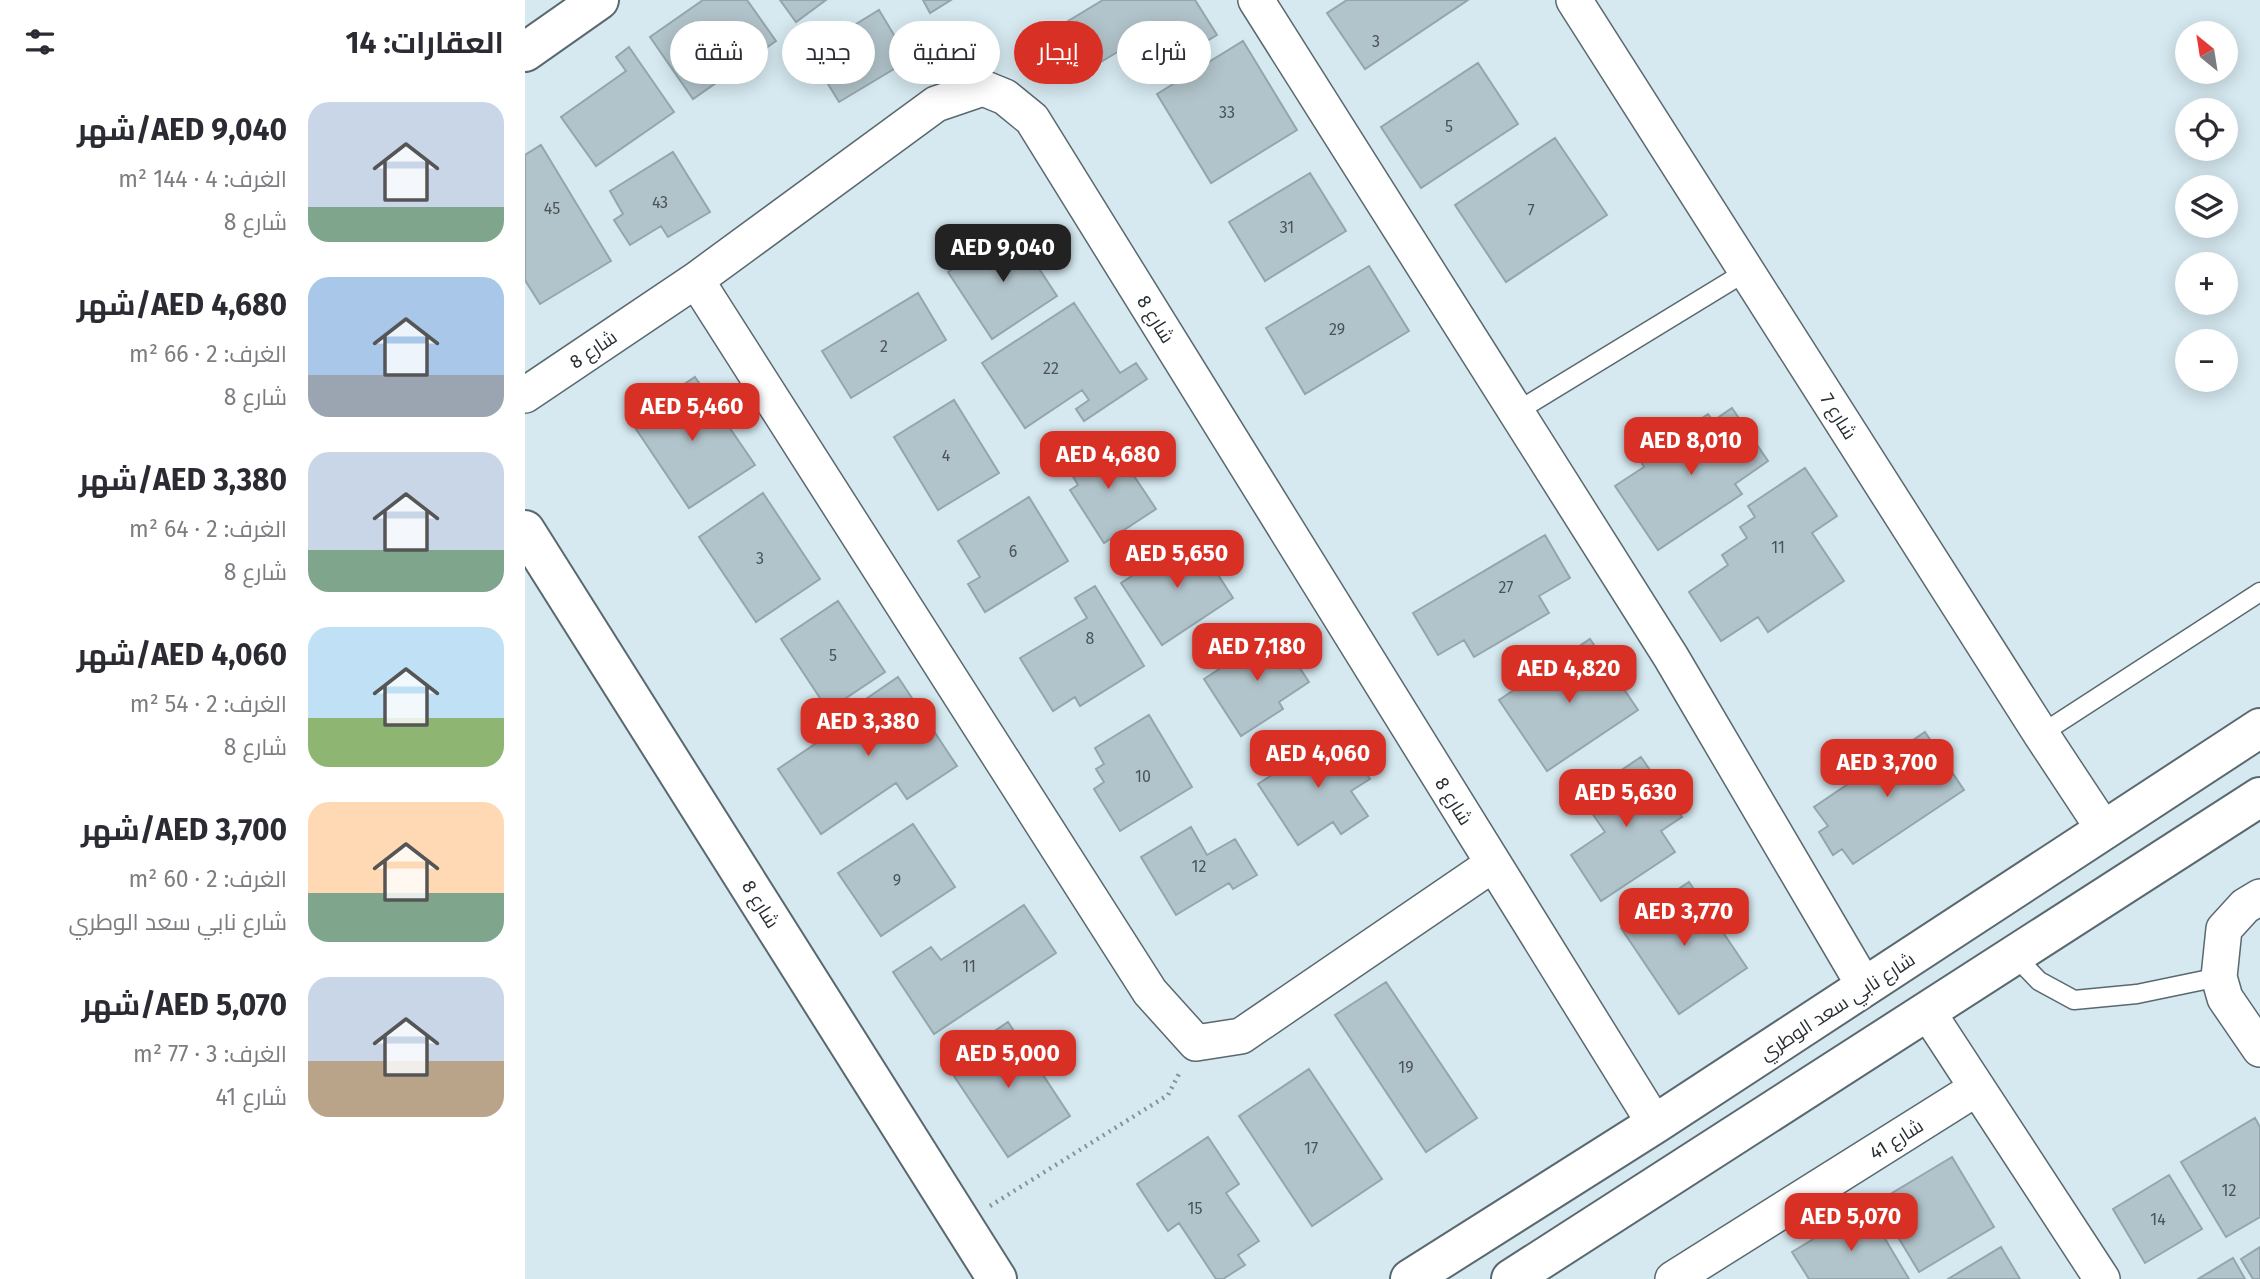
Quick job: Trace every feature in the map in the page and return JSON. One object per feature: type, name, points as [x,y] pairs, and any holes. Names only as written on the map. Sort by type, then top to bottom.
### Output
[{"type":"street","points":[[525,52],[599,0]]},
{"type":"street","points":[[1256,0],[1671,657],[1865,987]]},
{"type":"street","name":"شارع 7","points":[[1574,0],[2105,831]]},
{"type":"street","name":"شارع 8","points":[[525,395],[696,280],[936,104],[983,88],[1005,97],[1033,119],[1655,1124]]},
{"type":"street","points":[[696,280],[1150,992],[1196,1043],[1241,1036],[1493,864]]},
{"type":"street","name":"شارع 8","points":[[527,539],[997,1279]]},
{"type":"street","name":"شارع نابي سعد الوطري","points":[[1410,1279],[1655,1124],[2260,728]]},
{"type":"street","points":[[1511,1279],[2260,797]]},
{"type":"street","points":[[2260,897],[2245,906],[2224,929],[2219,977],[2225,998],[2260,1049]]},
{"type":"street","points":[[1927,1010],[2102,1279]]},
{"type":"street","name":"شارع 41","points":[[1673,1279],[1977,1088]]},
{"type":"lane","points":[[1516,412],[1747,271]]},
{"type":"lane","points":[[2041,734],[2260,593]]},
{"type":"lane","points":[[2014,955],[2039,981],[2074,1000],[2137,993],[2219,977]]},
{"type":"path","points":[[962,1223],[1168,1095],[1196,1043]]},
{"type":"building","points":[[703,0],[747,0],[762,21],[673,21]]},
{"type":"building","points":[[780,0],[826,0],[797,21]]},
{"type":"building","points":[[923,0],[951,0],[930,13]]},
{"type":"building","points":[[1103,0],[1195,0],[1208,21],[1117,21],[1117,52],[1103,61],[1103,21],[1068,21]]},
{"type":"building","points":[[1347,0],[1468,0],[1365,69],[1327,13]]},
{"type":"building","points":[[879,10],[889,27],[889,72],[875,80],[875,21],[861,21]]},
{"type":"building","points":[[670,23],[670,66],[650,37]]},
{"type":"building","points":[[1211,25],[1217,35],[1211,39]]},
{"type":"building","points":[[768,30],[776,41],[768,47]]},
{"type":"building","points":[[1243,41],[1297,130],[1211,183],[1157,94],[1173,84],[1211,84],[1211,61]]},
{"type":"building","points":[[629,47],[674,112],[596,166],[561,117],[626,71],[616,57]]},
{"type":"building","points":[[1478,63],[1518,124],[1421,188],[1381,127]]},
{"type":"building","points":[[683,84],[714,84],[693,99]]},
{"type":"building","points":[[828,84],[869,84],[839,102]]},
{"type":"building","points":[[1555,138],[1607,215],[1506,282],[1455,205]]},
{"type":"building","points":[[541,145],[611,261],[540,304],[525,280],[525,155]]},
{"type":"building","points":[[673,152],[710,212],[668,237],[661,226],[630,245],[614,220],[623,214],[610,191]]},
{"type":"building","points":[[1310,173],[1346,231],[1265,281],[1229,222]]},
{"type":"building","points":[[1013,229],[1057,296],[992,339],[948,272]]},
{"type":"building","points":[[1369,266],[1409,331],[1305,394],[1266,328]]},
{"type":"building","points":[[918,293],[946,340],[851,398],[822,351]]},
{"type":"building","points":[[1074,303],[1120,373],[1136,363],[1147,379],[1084,421],[1076,409],[1089,400],[1082,390],[1025,428],[982,363]]},
{"type":"building","points":[[695,377],[755,465],[689,508],[630,420]]},
{"type":"building","points":[[954,400],[999,473],[938,510],[894,437]]},
{"type":"building","points":[[1732,408],[1768,461],[1735,484],[1742,494],[1658,550],[1615,486],[1644,467],[1640,460],[1708,414],[1713,421]]},
{"type":"building","points":[[1108,437],[1156,509],[1104,543],[1070,490],[1078,485],[1066,465]]},
{"type":"building","points":[[1805,468],[1837,516],[1812,533],[1844,581],[1768,632],[1758,617],[1721,641],[1689,592],[1728,565],[1722,555],[1747,538],[1740,527],[1755,517],[1748,506]]},
{"type":"building","points":[[763,493],[820,579],[756,622],[699,537]]},
{"type":"building","points":[[1029,497],[1068,561],[985,612],[968,584],[980,577],[958,541]]},
{"type":"building","points":[[1545,535],[1570,578],[1539,596],[1549,613],[1474,657],[1464,640],[1438,655],[1413,613]]},
{"type":"building","points":[[1193,536],[1233,598],[1162,645],[1121,583]]},
{"type":"building","points":[[1095,586],[1144,666],[1080,706],[1075,697],[1053,711],[1020,658],[1087,618],[1075,598]]},
{"type":"building","points":[[838,601],[885,672],[828,710],[781,639]]},
{"type":"building","points":[[1276,632],[1309,682],[1279,702],[1283,709],[1241,736],[1204,679]]},
{"type":"building","points":[[1590,639],[1638,710],[1547,771],[1499,700]]},
{"type":"building","points":[[898,677],[957,766],[907,799],[896,783],[821,834],[778,769],[852,719],[847,712]]},
{"type":"building","points":[[1149,715],[1192,787],[1120,831],[1094,789],[1104,782],[1096,769],[1104,764],[1095,748]]},
{"type":"building","points":[[1339,731],[1370,779],[1351,791],[1368,816],[1341,834],[1333,822],[1298,845],[1258,784]]},
{"type":"building","points":[[1925,732],[1964,790],[1853,864],[1842,849],[1833,855],[1819,832],[1828,826],[1814,807]]},
{"type":"building","points":[[1641,757],[1682,817],[1661,831],[1675,852],[1601,901],[1571,855],[1605,832],[1581,797]]},
{"type":"building","points":[[913,824],[955,887],[881,936],[838,873]]},
{"type":"building","points":[[1191,827],[1207,855],[1235,839],[1257,875],[1233,889],[1229,883],[1176,915],[1141,857]]},
{"type":"building","points":[[1689,882],[1747,968],[1679,1014],[1621,928]]},
{"type":"building","points":[[1024,905],[1056,953],[934,1034],[893,972],[931,947],[941,960]]},
{"type":"building","points":[[1386,982],[1477,1118],[1426,1152],[1335,1015]]},
{"type":"building","points":[[1008,1022],[1070,1116],[1008,1157],[946,1064]]},
{"type":"building","points":[[1309,1069],[1382,1179],[1312,1226],[1239,1116]]},
{"type":"building","points":[[2255,1118],[2260,1127],[2260,1217],[2226,1237],[2181,1162]]},
{"type":"building","points":[[1208,1137],[1239,1184],[1226,1193],[1259,1241],[1238,1255],[1245,1265],[1223,1279],[1216,1279],[1179,1223],[1168,1231],[1137,1184]]},
{"type":"building","points":[[1952,1157],[1994,1227],[1919,1272],[1877,1202]]},
{"type":"building","points":[[2169,1175],[2202,1229],[2145,1263],[2113,1209]]},
{"type":"building","points":[[1866,1207],[1909,1279],[1809,1279],[1792,1252]]},
{"type":"building","points":[[2001,1247],[2020,1279],[1948,1279]]},
{"type":"building","points":[[2260,1247],[2260,1279],[2253,1279],[2241,1259]]},
{"type":"building","points":[[2233,1258],[2245,1279],[2198,1279]]}]
